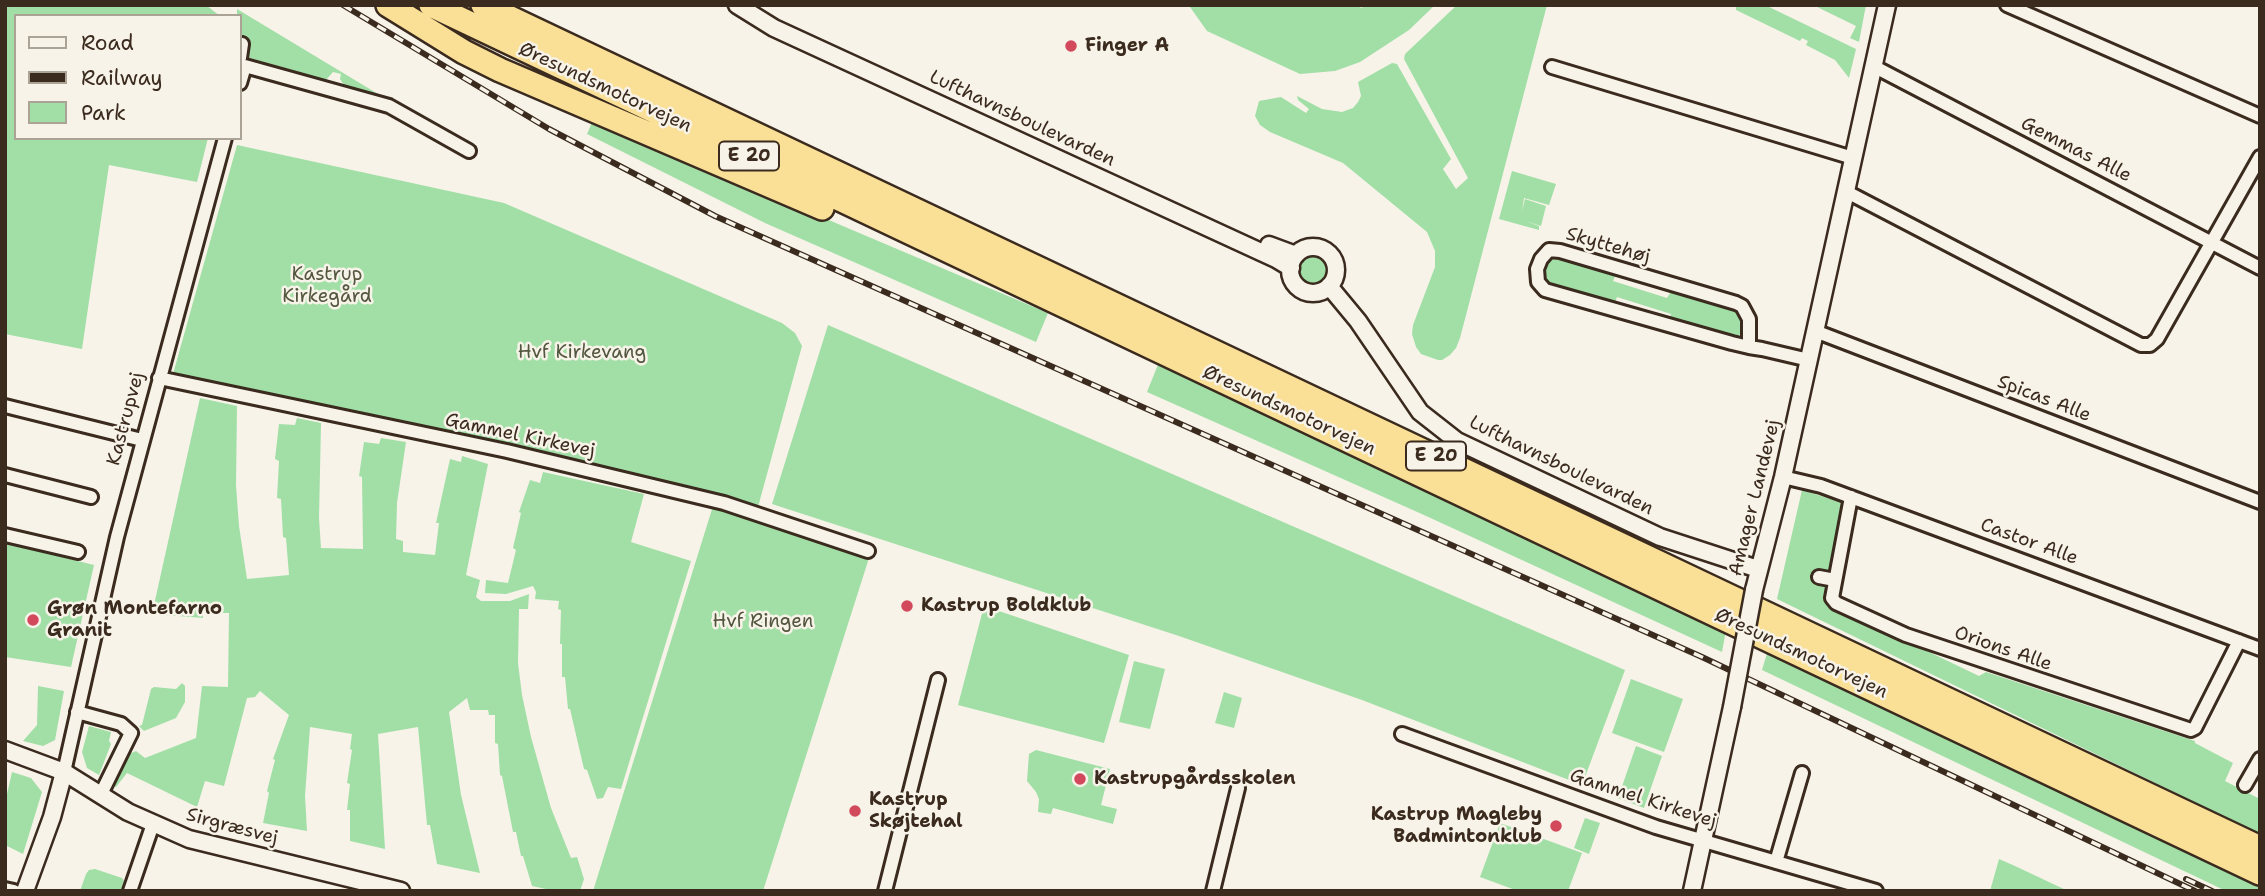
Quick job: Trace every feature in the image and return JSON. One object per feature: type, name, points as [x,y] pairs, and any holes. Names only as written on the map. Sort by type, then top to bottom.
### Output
[{"type":"highway","points":[[388,5],[464,52],[500,70],[1007,286],[1067,307]]},
{"type":"highway","name":"Øresundsmotorvejen","points":[[431,5],[2260,873]]},
{"type":"highway","name":"Øresundsmotorvejen","points":[[483,5],[2260,848]]},
{"type":"highway","points":[[509,5],[612,66]]},
{"type":"street","name":"Lufthavnsboulevarden","points":[[737,5],[774,28],[1253,248],[1294,261]]},
{"type":"street","name":"Lufthavnsboulevarden","points":[[752,5],[774,19],[1283,251],[1294,261]]},
{"type":"street","name":"Amager Landevej","points":[[1692,891],[1732,707],[1758,569],[1783,477],[1887,5]]},
{"type":"street","points":[[2007,5],[2260,116]]},
{"type":"street","points":[[242,61],[389,106],[470,151]]},
{"type":"street","name":"Gemmas Alle","points":[[1873,66],[2260,268]]},
{"type":"street","points":[[1552,67],[1853,158]]},
{"type":"street","name":"Kastrupvej","points":[[25,891],[52,817],[64,772],[142,440],[224,140]]},
{"type":"street","points":[[1846,191],[2141,345],[2150,345],[2157,339],[2210,241],[2260,157]]},
{"type":"street","points":[[1316,247],[1329,253],[1336,266],[1336,274],[1329,286],[1316,292],[1302,289],[1293,279],[1294,261],[1302,250],[1316,247]]},
{"type":"street","name":"Skyttehøj","points":[[1749,347],[1749,319],[1742,306],[1736,303],[1560,251],[1549,250],[1541,259],[1538,282],[1545,290],[1749,347],[1809,360]]},
{"type":"street","name":"Lufthavnsboulevarden","points":[[1329,286],[1358,321],[1420,412],[1457,441],[1660,537],[1758,569]]},
{"type":"street","name":"Spicas Alle","points":[[1815,331],[2260,502]]},
{"type":"street","name":"Gammel Kirkevej","points":[[159,378],[507,451],[724,503],[868,551]]},
{"type":"street","points":[[5,406],[142,440]]},
{"type":"street","points":[[5,475],[91,497]]},
{"type":"street","name":"Castor Alle","points":[[1783,477],[1852,497],[2260,649]]},
{"type":"street","points":[[1819,577],[1835,580],[1852,497]]},
{"type":"street","points":[[5,534],[78,552]]},
{"type":"street","name":"Orions Alle","points":[[1835,580],[1832,598],[1836,603],[1906,635],[2184,730],[2195,728],[2239,641]]},
{"type":"street","points":[[885,891],[938,680]]},
{"type":"street","points":[[77,712],[121,724],[131,733],[100,796]]},
{"type":"street","name":"Gammel Kirkevej","points":[[1402,734],[1656,827],[1876,891]]},
{"type":"street","name":"Sirgræsvej","points":[[5,750],[64,772],[100,796],[153,824],[207,844],[401,891]]},
{"type":"street","points":[[2245,785],[2260,759]]},
{"type":"street","points":[[1776,862],[1802,773]]},
{"type":"street","points":[[1213,891],[1238,788]]},
{"type":"street","points":[[130,891],[153,824]]},
{"type":"street","points":[[5,889],[14,891]]},
{"type":"green space","points":[[5,5],[206,5],[217,14],[14,14],[14,140],[208,140],[197,182],[109,165],[82,349],[5,334]]},
{"type":"green space","points":[[1359,5],[1361,8],[1367,5],[1435,5],[1409,30],[1360,62],[1335,71],[1300,74],[1207,31],[1190,7]]},
{"type":"green space","points":[[1457,5],[1547,5],[1460,338],[1450,355],[1438,360],[1421,354],[1412,334],[1435,267],[1435,251],[1427,232],[1343,163],[1270,132],[1260,125],[1255,116],[1259,101],[1281,97],[1306,113],[1309,109],[1297,96],[1322,109],[1342,112],[1353,108],[1361,96],[1358,82],[1392,63],[1397,64],[1451,159],[1443,169],[1456,189],[1468,178],[1404,59],[1405,54]]},
{"type":"green space","points":[[1736,5],[1765,5],[1856,49],[1849,78],[1835,60],[1806,45],[1808,41],[1802,38],[1800,41],[1736,10]]},
{"type":"green space","points":[[1813,5],[1866,5],[1859,42],[1850,38],[1856,26]]},
{"type":"green space","points":[[237,9],[383,97],[344,85],[340,79],[341,74],[333,72],[326,80],[250,58],[246,53],[249,41],[242,39],[242,14],[237,14]]},
{"type":"green space","points":[[593,120],[1048,313],[1036,342],[765,223],[587,134]]},
{"type":"green space","points":[[237,145],[504,203],[782,323],[795,333],[802,346],[758,507],[717,494],[173,374]]},
{"type":"green space","points":[[1512,171],[1556,184],[1549,205],[1524,198],[1522,211],[1525,199],[1546,206],[1541,226],[1525,221],[1539,226],[1539,230],[1499,219]]},
{"type":"green space","points":[[1559,255],[1614,272],[1616,274],[1613,281],[1667,298],[1672,290],[1736,309],[1744,317],[1744,330],[1736,339],[1669,322],[1671,314],[1617,297],[1614,307],[1546,285],[1542,273],[1547,260]]},
{"type":"green space","points":[[1313,257],[1323,261],[1327,271],[1323,281],[1313,285],[1303,281],[1299,271],[1303,261]]},
{"type":"green space","points":[[828,325],[1625,670],[1582,785],[1362,700],[1179,636],[772,504]]},
{"type":"green space","points":[[1159,362],[1726,630],[1722,652],[1147,392]]},
{"type":"green space","points":[[200,398],[237,406],[236,485],[247,579],[289,575],[281,499],[277,498],[279,461],[275,459],[279,424],[295,425],[297,418],[321,423],[321,548],[363,549],[362,477],[359,476],[364,442],[379,444],[381,438],[406,442],[397,503],[396,539],[403,541],[403,552],[435,555],[439,523],[436,523],[450,459],[461,462],[462,456],[488,464],[466,575],[480,580],[476,597],[481,601],[510,601],[529,594],[528,609],[519,609],[518,663],[522,695],[551,808],[571,858],[577,857],[584,879],[580,891],[555,891],[532,886],[516,832],[513,832],[500,775],[498,744],[495,743],[495,715],[489,715],[488,710],[470,710],[467,698],[449,712],[461,795],[480,873],[437,864],[430,825],[427,825],[418,727],[378,734],[385,849],[350,841],[350,810],[347,810],[350,784],[347,783],[352,734],[310,727],[305,796],[307,831],[263,823],[275,760],[273,759],[289,715],[260,691],[255,697],[247,698],[224,786],[205,781],[197,807],[127,773],[116,787],[114,786],[127,755],[136,751],[145,758],[196,738],[202,686],[228,687],[229,613],[203,613],[203,618],[152,614]]},
{"type":"green space","points":[[543,472],[644,494],[631,542],[691,561],[621,789],[608,787],[603,798],[597,799],[587,770],[584,769],[568,709],[565,677],[562,677],[559,601],[535,599],[533,586],[506,594],[485,593],[486,580],[508,583],[516,550],[513,548],[521,513],[519,512],[530,480],[540,483]]},
{"type":"green space","points":[[1802,490],[1840,502],[1842,506],[1825,596],[1827,603],[1979,676],[1986,672],[2195,741],[2233,763],[2225,781],[2260,799],[2260,834],[1777,599]]},
{"type":"green space","name":"Hvf Ringen","points":[[713,506],[754,517],[869,558],[763,891],[593,891]]},
{"type":"green space","points":[[5,543],[94,565],[71,667],[5,657]]},
{"type":"green space","points":[[984,606],[1129,655],[1104,743],[958,705]]},
{"type":"green space","points":[[1768,650],[2260,885],[2260,891],[2226,891],[1762,670]]},
{"type":"green space","points":[[1134,661],[1165,669],[1150,729],[1119,722]]},
{"type":"green space","points":[[1631,679],[1683,699],[1664,752],[1612,733]]},
{"type":"green space","points":[[182,683],[185,686],[185,702],[176,718],[144,731],[139,726],[142,725],[151,689],[176,689]]},
{"type":"green space","points":[[38,686],[64,691],[55,740],[43,746],[23,741],[37,725]]},
{"type":"green space","points":[[1224,692],[1242,698],[1234,728],[1215,723]]},
{"type":"green space","points":[[89,726],[111,732],[111,744],[99,775],[87,768],[82,752]]},
{"type":"green space","points":[[1636,746],[1662,756],[1644,808],[1618,798]]},
{"type":"green space","points":[[1036,750],[1110,769],[1101,805],[1117,809],[1113,824],[1053,808],[1051,814],[1038,812],[1039,799],[1027,781],[1029,754]]},
{"type":"green space","points":[[12,772],[31,778],[42,792],[23,854],[5,845],[5,803]]},
{"type":"green space","points":[[1585,818],[1600,823],[1589,854],[1574,848]]},
{"type":"green space","points":[[1500,823],[1582,853],[1568,891],[1518,891],[1480,877]]},
{"type":"green space","points":[[1999,859],[2015,866],[2068,891],[1990,891]]},
{"type":"green space","points":[[95,869],[122,878],[124,881],[121,891],[80,891],[86,874]]},
{"type":"railway","points":[[343,5],[549,129],[715,216],[1702,657],[2195,891]]},
{"type":"railway","points":[[2186,879],[2212,891]]},
{"type":"place","name":"Finger A","points":[[1071,46]]},
{"type":"place","name":"Kastrup Boldklub","points":[[907,606]]},
{"type":"place","name":"Grøn Montefarno Granit","points":[[33,620]]},
{"type":"place","name":"Kastrupgårdsskolen","points":[[1080,779]]},
{"type":"place","name":"Kastrup Skøjtehal","points":[[855,811]]},
{"type":"place","name":"Kastrup Magleby Badmintonklub","points":[[1556,826]]},
{"type":"park label","name":"Kastrup Kirkegård","points":[[327,286]]},
{"type":"park label","name":"Hvf Kirkevang","points":[[582,353]]}]
